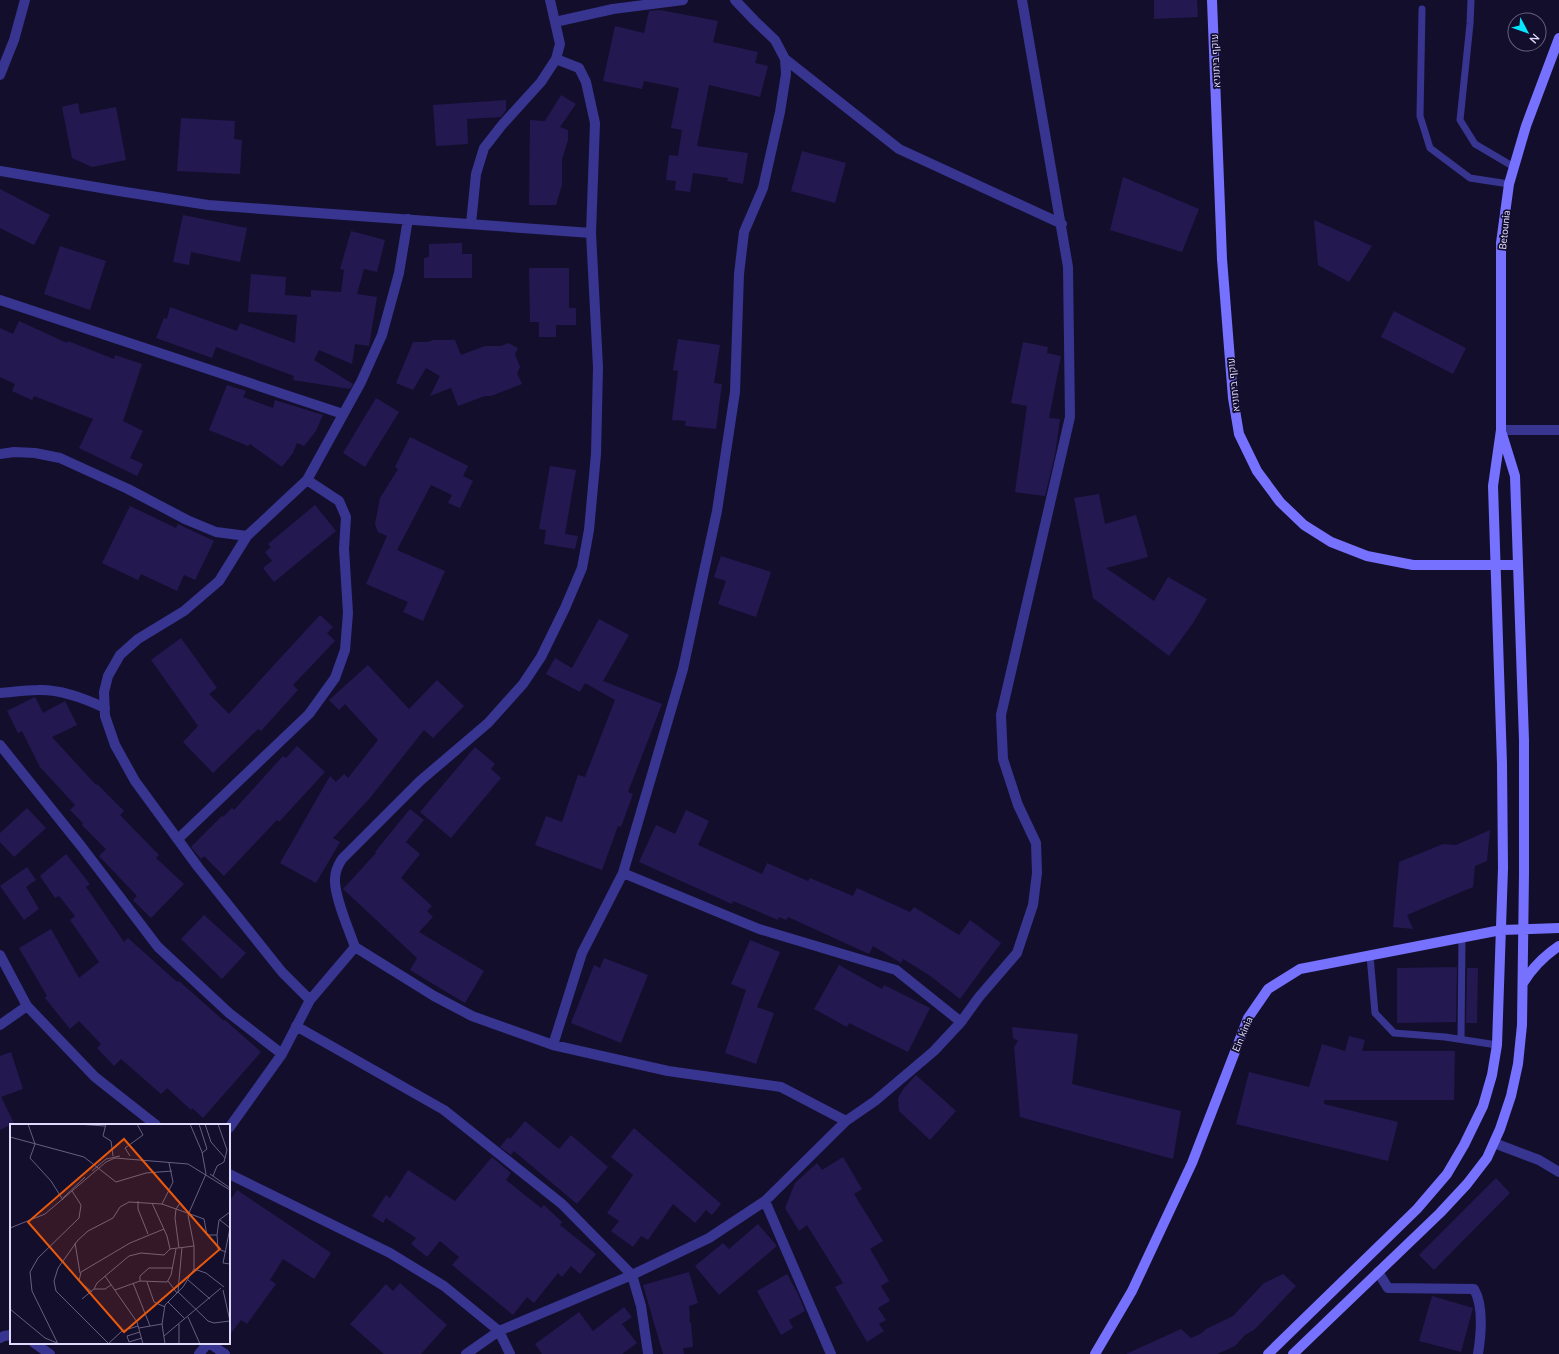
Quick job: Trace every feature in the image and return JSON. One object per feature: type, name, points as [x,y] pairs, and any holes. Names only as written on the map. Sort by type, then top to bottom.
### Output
[{"type":"main road","name":"עוקף ביתוניא","points":[[1212,0],[1222,259],[1233,398],[1239,434],[1257,471],[1280,502],[1304,525],[1331,542],[1367,556],[1413,565],[1518,565]]},
{"type":"main road","name":"Betounia","points":[[1501,430],[1501,243],[1509,184],[1526,126],[1559,38]]},
{"type":"main road","points":[[1268,1354],[1417,1209],[1447,1174],[1464,1145],[1483,1106],[1492,1075],[1497,1045],[1503,868],[1502,764],[1493,486],[1501,430]]},
{"type":"main road","points":[[1293,1354],[1440,1213],[1467,1184],[1487,1158],[1500,1129],[1511,1096],[1518,1064],[1522,1025],[1524,930],[1524,740],[1515,476],[1501,430]]},
{"type":"main road","name":"Ein kinia","points":[[1095,1354],[1132,1290],[1192,1163],[1248,1018],[1268,989],[1300,969],[1501,930],[1559,928]]},
{"type":"main road","points":[[1523,983],[1532,968],[1559,946]]},
{"type":"street","points":[[0,75],[14,40],[25,0]]},
{"type":"street","points":[[471,224],[476,174],[484,148],[541,82],[556,59],[560,44],[550,0]]},
{"type":"street","points":[[554,22],[613,9],[682,0]]},
{"type":"street","points":[[735,0],[754,21],[775,40],[785,59],[899,149],[1062,224]]},
{"type":"street","points":[[466,1354],[499,1331],[632,1275],[709,1238],[765,1201],[846,1122],[875,1102],[934,1051],[961,1022],[979,997],[1017,953],[1033,905],[1037,873],[1036,843],[1018,805],[1003,759],[1000,715],[1070,417],[1068,267],[1062,224],[1022,0]]},
{"type":"street","points":[[556,59],[579,68],[586,82],[595,123],[591,233],[598,367],[596,454],[589,530],[582,568],[565,608],[541,657],[523,684],[488,723],[420,781],[342,859],[336,869],[336,890],[355,947],[434,996],[472,1016],[553,1045],[668,1071],[781,1087],[846,1122]]},
{"type":"street","points":[[553,1045],[582,953],[623,873],[683,668],[717,511],[735,392],[739,274],[744,232],[763,188],[785,82],[785,59]]},
{"type":"street","points":[[0,171],[208,205],[591,233]]},
{"type":"street","points":[[310,1000],[282,972],[178,839],[135,781],[115,745],[105,716],[104,692],[108,676],[120,655],[138,639],[184,611],[219,581],[247,536],[307,480],[361,382],[382,335],[399,273],[408,219]]},
{"type":"street","points":[[0,300],[343,414]]},
{"type":"street","points":[[1501,430],[1559,430]]},
{"type":"street","points":[[0,454],[14,452],[35,453],[60,458],[128,489],[187,520],[216,532],[247,536]]},
{"type":"street","points":[[178,839],[309,714],[335,678],[346,650],[348,613],[344,549],[346,517],[339,501],[307,480]]},
{"type":"street","points":[[0,692],[40,690],[61,692],[84,698],[105,708]]},
{"type":"street","points":[[0,745],[81,846],[158,948],[229,1013],[282,1054]]},
{"type":"street","points":[[623,873],[759,929],[896,970],[961,1022]]},
{"type":"street","points":[[230,1127],[282,1054],[310,1000],[355,947]]},
{"type":"street","points":[[0,955],[27,1006],[95,1077],[155,1124]]},
{"type":"street","points":[[0,1025],[27,1006]]},
{"type":"street","points":[[296,1026],[444,1110],[562,1204],[632,1275],[640,1306],[648,1352]]},
{"type":"street","points":[[1494,1143],[1539,1160],[1559,1172]]},
{"type":"street","points":[[230,1174],[390,1253],[444,1286],[499,1331],[510,1354]]},
{"type":"street","points":[[765,1201],[831,1354]]},
{"type":"street","points":[[1378,1272],[1388,1288],[1474,1289],[1478,1297],[1481,1327],[1478,1354]]},
{"type":"street","points":[[0,1338],[10,1335]]},
{"type":"street","points":[[35,1344],[50,1354]]},
{"type":"street","points":[[199,1354],[208,1344]]},
{"type":"street","points":[[210,1344],[225,1354]]},
{"type":"lane","points":[[1471,0],[1460,120],[1475,144],[1514,167]]},
{"type":"lane","points":[[1422,9],[1420,116],[1430,148],[1470,178],[1509,184]]},
{"type":"lane","points":[[1461,1039],[1462,938]]},
{"type":"lane","points":[[1370,956],[1375,1013],[1394,1033],[1461,1039],[1497,1045]]},
{"type":"building","points":[[1154,0],[1197,0],[1198,17],[1154,19]]},
{"type":"building","points":[[660,10],[718,21],[713,42],[758,52],[755,63],[768,66],[760,97],[709,85],[697,146],[748,153],[743,184],[727,181],[728,178],[693,173],[690,192],[675,190],[676,181],[666,180],[669,155],[678,156],[682,130],[671,128],[679,88],[644,81],[642,89],[603,81],[615,26],[644,33],[649,11]]},
{"type":"building","points":[[561,95],[576,104],[560,127],[568,130],[568,140],[562,160],[562,185],[556,205],[529,205],[530,120],[545,121]]},
{"type":"building","points":[[506,100],[506,110],[501,117],[467,119],[468,144],[436,146],[433,105]]},
{"type":"building","points":[[78,103],[80,114],[116,107],[126,160],[92,167],[72,158],[62,107]]},
{"type":"building","points":[[181,118],[235,121],[234,139],[242,140],[240,174],[177,171]]},
{"type":"building","points":[[802,151],[846,163],[835,203],[791,191]]},
{"type":"building","points":[[1123,177],[1199,209],[1182,252],[1110,230]]},
{"type":"building","points":[[0,189],[50,215],[34,245],[0,228]]},
{"type":"building","points":[[183,215],[247,228],[240,262],[191,252],[189,265],[173,262]]},
{"type":"building","points":[[1314,220],[1372,246],[1349,282],[1318,265]]},
{"type":"building","points":[[351,231],[385,240],[377,272],[364,269],[357,294],[377,297],[369,346],[355,344],[352,364],[319,350],[314,360],[353,384],[350,389],[293,380],[294,376],[216,347],[212,358],[156,338],[164,318],[167,319],[170,307],[237,331],[240,323],[295,343],[297,315],[248,312],[251,274],[286,277],[285,295],[311,297],[311,290],[341,292],[344,270],[340,269]]},
{"type":"building","points":[[462,243],[462,254],[472,254],[472,278],[424,278],[424,258],[429,257],[429,244]]},
{"type":"building","points":[[60,246],[106,261],[90,310],[44,294]]},
{"type":"building","points":[[529,268],[569,268],[569,308],[576,308],[576,325],[556,325],[556,337],[539,337],[539,322],[530,322]]},
{"type":"building","points":[[1394,311],[1466,348],[1453,374],[1381,337]]},
{"type":"building","points":[[19,321],[67,343],[68,341],[114,359],[115,355],[142,364],[123,421],[143,431],[130,458],[143,464],[137,476],[79,448],[93,419],[34,396],[32,400],[12,391],[15,384],[0,377],[0,328],[13,334]]},
{"type":"building","points":[[678,339],[720,345],[714,383],[722,384],[716,429],[685,426],[686,421],[672,420],[678,371],[673,370]]},
{"type":"building","points":[[433,340],[455,340],[461,355],[485,346],[501,346],[508,343],[518,348],[515,354],[520,367],[517,373],[522,384],[491,396],[485,396],[458,406],[451,388],[430,396],[440,376],[426,368],[413,390],[396,383],[413,342],[428,342]]},
{"type":"building","points":[[1023,342],[1048,347],[1047,353],[1061,356],[1049,418],[1060,419],[1055,455],[1045,496],[1015,492],[1027,406],[1011,403]]},
{"type":"building","points":[[227,385],[246,391],[243,397],[273,408],[275,400],[323,415],[316,431],[304,446],[297,443],[293,453],[282,467],[250,444],[248,446],[209,430]]},
{"type":"building","points":[[376,398],[399,412],[365,467],[343,453]]},
{"type":"building","points":[[410,437],[468,466],[463,476],[473,481],[460,508],[448,503],[452,495],[431,485],[397,550],[445,571],[423,621],[403,612],[408,602],[366,584],[387,536],[378,532],[375,524],[380,498],[398,469],[395,467]]},
{"type":"building","points":[[550,466],[576,470],[565,534],[578,536],[575,549],[544,544],[546,530],[539,529]]},
{"type":"building","points":[[1099,494],[1105,524],[1136,515],[1148,557],[1106,568],[1154,601],[1168,577],[1207,599],[1193,623],[1169,656],[1093,598],[1074,498]]},
{"type":"building","points":[[315,505],[336,531],[274,582],[263,568],[272,561],[265,552],[271,547],[268,544]]},
{"type":"building","points":[[130,506],[176,528],[178,524],[214,541],[195,580],[184,575],[177,591],[141,574],[138,580],[102,563]]},
{"type":"building","points":[[721,556],[771,572],[756,617],[718,604],[726,581],[714,577]]},
{"type":"building","points":[[320,615],[333,627],[327,633],[335,641],[293,685],[298,690],[261,731],[258,729],[213,773],[183,742],[198,726],[151,660],[181,638],[217,688],[209,694],[229,714]]},
{"type":"building","points":[[599,619],[629,635],[603,681],[662,704],[628,792],[633,794],[621,827],[618,826],[602,870],[535,845],[546,816],[562,822],[578,775],[585,777],[615,700],[585,683],[580,692],[546,674],[555,658],[572,668]]},
{"type":"building","points":[[368,665],[409,709],[437,680],[464,706],[433,738],[424,730],[370,798],[333,838],[340,842],[316,883],[280,863],[330,776],[336,782],[344,774],[348,778],[378,740],[345,704],[339,710],[329,700]]},
{"type":"building","points":[[35,697],[43,713],[65,701],[77,725],[52,737],[96,785],[97,784],[124,811],[120,815],[159,855],[156,858],[184,884],[151,918],[133,900],[137,896],[99,856],[106,849],[82,825],[83,823],[70,810],[75,805],[40,767],[22,731],[18,733],[7,711]]},
{"type":"building","points":[[297,746],[325,772],[279,822],[277,820],[224,876],[204,856],[201,859],[191,847],[222,816],[223,817],[232,808],[234,810],[283,756],[286,758]]},
{"type":"building","points":[[475,747],[495,764],[491,769],[501,778],[451,838],[420,812]]},
{"type":"building","points":[[27,808],[46,828],[14,857],[0,842],[0,833]]},
{"type":"building","points":[[410,809],[424,820],[406,842],[420,854],[401,878],[432,906],[427,911],[433,917],[419,932],[484,971],[465,1003],[410,970],[417,958],[343,889],[376,853],[375,852]]},
{"type":"building","points":[[686,810],[709,821],[698,845],[762,874],[767,863],[808,881],[810,878],[853,896],[857,888],[910,912],[914,907],[959,935],[970,920],[1001,943],[960,999],[929,975],[903,959],[901,963],[873,946],[869,954],[788,917],[786,920],[779,917],[778,920],[733,901],[732,904],[639,862],[656,825],[675,834]]},
{"type":"building","points":[[1490,830],[1487,861],[1475,866],[1473,887],[1407,915],[1413,929],[1393,927],[1399,862],[1443,844],[1456,845]]},
{"type":"building","points":[[66,854],[90,884],[86,887],[124,942],[128,938],[177,982],[179,981],[261,1052],[203,1118],[192,1108],[191,1110],[167,1088],[161,1094],[121,1059],[114,1066],[97,1048],[101,1044],[79,1021],[70,1029],[45,998],[47,996],[19,948],[51,929],[79,978],[99,962],[70,920],[75,916],[59,896],[55,898],[40,876]]},
{"type":"building","points":[[27,867],[36,880],[26,887],[39,909],[24,920],[0,886]]},
{"type":"building","points":[[204,915],[246,953],[222,979],[181,939]]},
{"type":"building","points":[[750,940],[780,952],[757,1007],[774,1013],[756,1064],[725,1053],[746,990],[731,984]]},
{"type":"building","points":[[604,958],[648,975],[621,1043],[571,1023],[594,965],[600,968]]},
{"type":"building","points":[[839,965],[882,989],[884,985],[930,1008],[908,1052],[849,1023],[847,1027],[814,1009]]},
{"type":"building","points":[[1457,967],[1456,1022],[1397,1023],[1397,968]]},
{"type":"building","points":[[1467,968],[1478,968],[1477,1023],[1466,1023]]},
{"type":"building","points":[[1012,1027],[1078,1034],[1072,1084],[1181,1111],[1173,1159],[1020,1117],[1014,1047],[1018,1041],[1013,1038]]},
{"type":"building","points":[[1349,1036],[1365,1040],[1362,1051],[1455,1051],[1454,1100],[1324,1100],[1324,1104],[1398,1122],[1388,1161],[1236,1124],[1249,1072],[1309,1087],[1322,1044],[1345,1051]]},
{"type":"building","points":[[11,1052],[23,1089],[1,1097],[14,1123],[0,1130],[0,1056]]},
{"type":"building","points":[[916,1075],[956,1111],[930,1140],[899,1111],[898,1098],[904,1088]]},
{"type":"building","points":[[525,1121],[559,1149],[571,1135],[608,1167],[577,1204],[514,1151],[511,1155],[500,1147],[508,1137],[510,1139]]},
{"type":"building","points":[[634,1128],[721,1204],[712,1215],[706,1210],[695,1223],[673,1204],[648,1240],[641,1236],[633,1247],[611,1231],[619,1221],[607,1213],[633,1175],[611,1157]]},
{"type":"building","points":[[492,1157],[511,1173],[506,1180],[541,1208],[544,1205],[562,1222],[560,1225],[596,1254],[580,1274],[571,1266],[562,1277],[558,1273],[534,1303],[527,1297],[513,1315],[452,1265],[459,1257],[440,1241],[427,1257],[411,1244],[416,1238],[386,1218],[383,1223],[372,1216],[386,1195],[390,1198],[408,1170],[455,1201]]},
{"type":"building","points":[[843,1157],[862,1189],[854,1194],[883,1241],[870,1249],[889,1281],[881,1286],[890,1301],[878,1308],[886,1320],[879,1324],[884,1331],[867,1342],[835,1287],[843,1283],[807,1225],[799,1231],[785,1208],[795,1183],[817,1163],[822,1170]]},
{"type":"building","points":[[1496,1178],[1510,1193],[1434,1270],[1419,1255]]},
{"type":"building","points":[[237,1190],[331,1253],[314,1279],[283,1259],[270,1280],[276,1284],[247,1324],[241,1320],[230,1335],[230,1200]]},
{"type":"building","points":[[758,1224],[777,1246],[719,1295],[695,1266],[723,1243],[729,1249]]},
{"type":"building","points":[[689,1272],[698,1303],[689,1306],[689,1320],[691,1323],[693,1347],[683,1348],[684,1354],[663,1354],[643,1285]]},
{"type":"building","points":[[787,1274],[805,1311],[789,1320],[793,1328],[781,1335],[757,1291]]},
{"type":"building","points":[[1283,1274],[1296,1286],[1254,1330],[1245,1335],[1235,1346],[1217,1354],[1126,1354],[1181,1329],[1191,1338],[1202,1333],[1206,1329],[1233,1316],[1264,1283]]},
{"type":"building","points":[[400,1283],[447,1325],[421,1354],[384,1354],[350,1324],[386,1284],[393,1291]]},
{"type":"building","points":[[1432,1296],[1473,1308],[1461,1352],[1419,1341]]},
{"type":"building","points":[[624,1307],[632,1317],[622,1324],[637,1343],[622,1354],[542,1354],[535,1344],[579,1312],[593,1331]]}]
